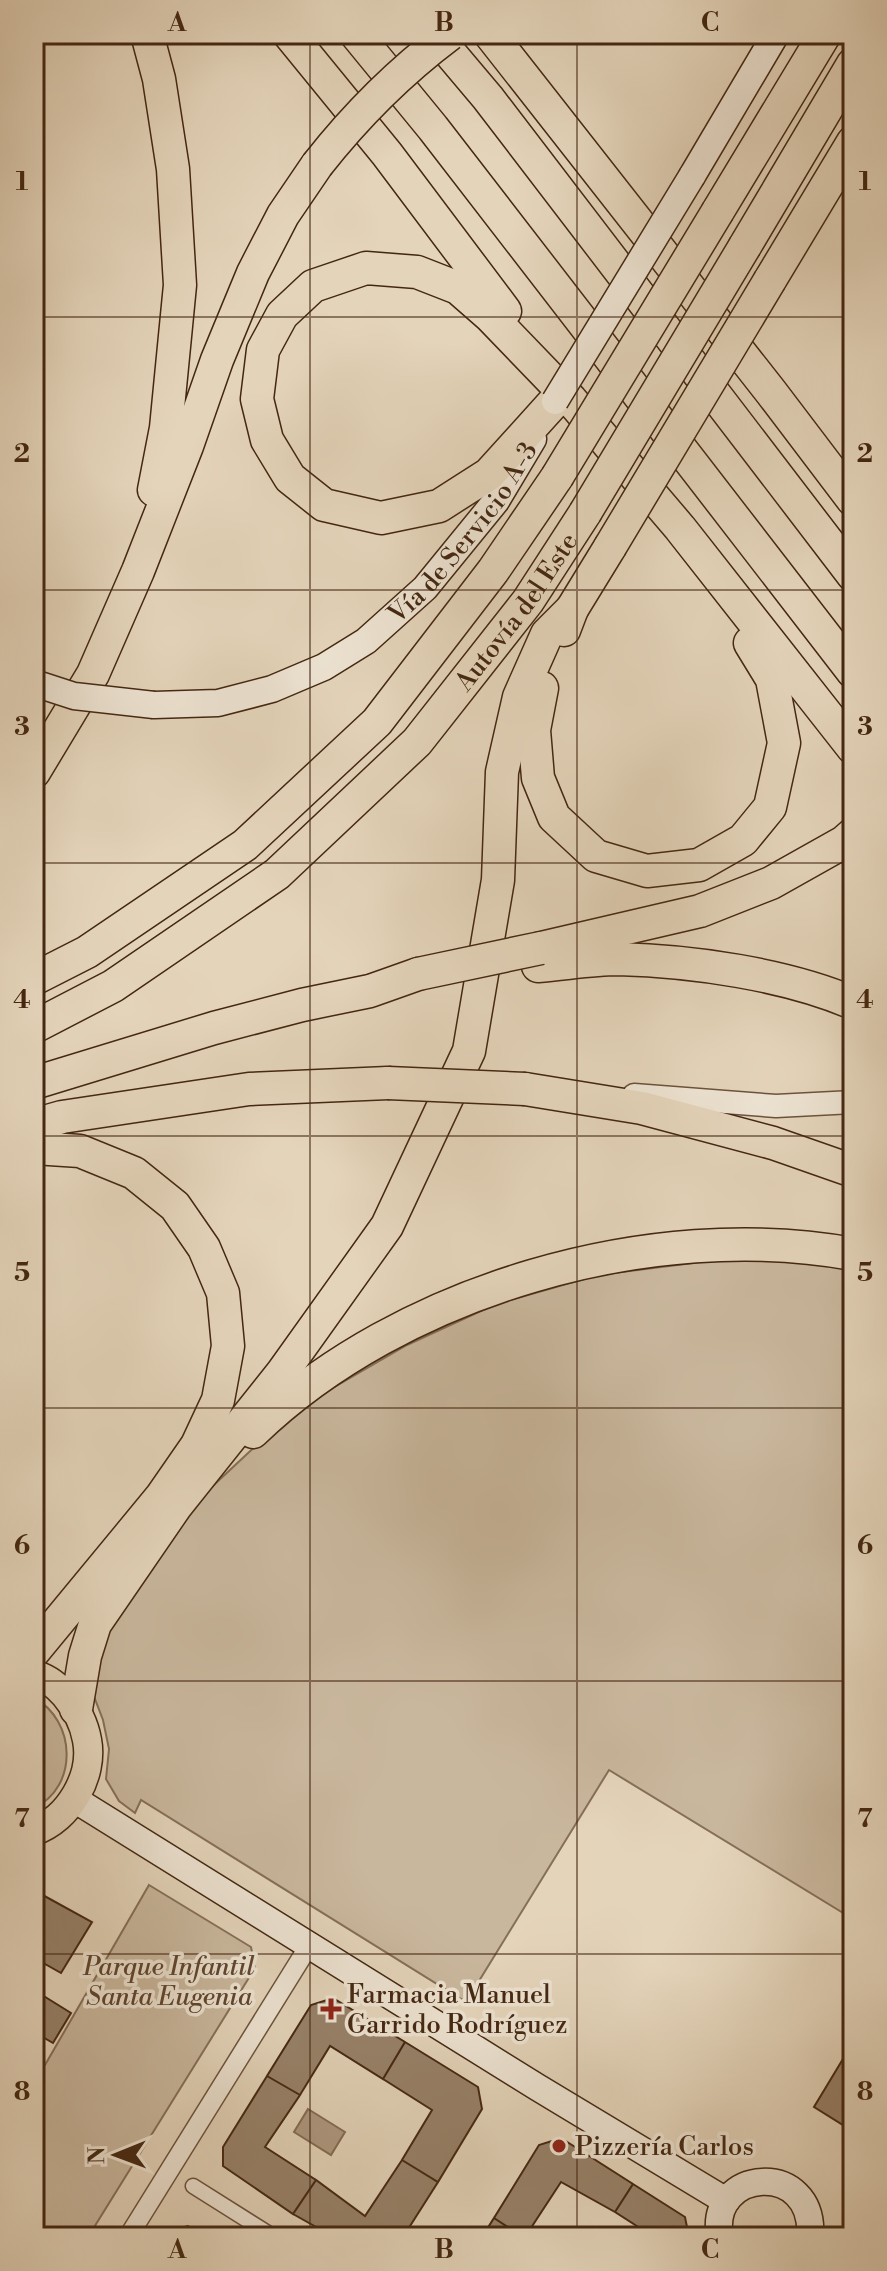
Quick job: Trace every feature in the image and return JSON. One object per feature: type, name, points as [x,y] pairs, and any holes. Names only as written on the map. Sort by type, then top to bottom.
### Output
[{"type":"highway","points":[[138,571],[166,428],[180,285],[173,169],[159,79],[147,34]]},
{"type":"highway","points":[[289,34],[387,154],[563,401]]},
{"type":"highway","points":[[346,34],[433,128]]},
{"type":"highway","points":[[356,34],[433,128],[853,672]]},
{"type":"highway","points":[[434,34],[488,98],[853,575]]},
{"type":"highway","points":[[34,772],[93,674],[138,571],[253,273],[283,215],[349,123],[388,83],[449,34],[488,98]]},
{"type":"highway","points":[[490,34],[853,500]]},
{"type":"highway","name":"Autovía del Este","points":[[34,979],[87,952],[245,845],[377,722],[493,571],[557,477],[825,34]]},
{"type":"highway","name":"Autovía del Este","points":[[34,1027],[113,986],[277,874],[417,742],[528,601],[585,513],[853,64]]},
{"type":"highway","points":[[680,528],[772,679],[784,743],[770,807],[743,840],[699,865],[647,871],[596,856],[554,817],[538,778],[534,730],[542,688],[572,609],[853,142]]},
{"type":"highway","points":[[563,401],[489,474],[439,506],[381,518],[324,505],[290,478],[267,440],[257,399],[263,350],[282,315],[313,286],[366,268],[417,272],[458,288],[490,316],[680,528],[853,748]]},
{"type":"highway","points":[[76,1709],[85,1656],[95,1624],[176,1506],[282,1373],[387,1226],[469,1051],[498,880],[502,772],[519,697],[547,634],[572,609]]},
{"type":"highway","points":[[34,1083],[214,1028],[302,1005],[540,957],[700,911],[771,883],[848,838]]},
{"type":"highway","points":[[540,957],[696,964],[780,981],[853,1003]]},
{"type":"highway","points":[[34,1125],[62,1117],[249,1089],[388,1083],[525,1089],[642,1108],[773,1143],[853,1171]]},
{"type":"highway","points":[[34,1148],[80,1151],[134,1173],[175,1206],[204,1248],[223,1293],[228,1346],[218,1400],[197,1445],[161,1497],[34,1651]]},
{"type":"highway","points":[[176,1506],[265,1420],[328,1371],[405,1325],[499,1286],[562,1267],[638,1251],[728,1245],[827,1249],[853,1254]]},
{"type":"main road","name":"Vía de Servicio A-3","points":[[34,683],[74,696],[154,705],[218,703],[272,689],[324,667],[366,641],[425,588],[496,501],[563,401],[776,34]]},
{"type":"main road","points":[[34,1675],[59,1688],[76,1709],[88,1741],[86,1772],[74,1799],[60,1815],[34,1831]]},
{"type":"main road","points":[[74,1799],[726,2201]]},
{"type":"main road","points":[[720,2237],[720,2214],[726,2201],[737,2190],[751,2183],[767,2181],[783,2184],[796,2193],[805,2205],[810,2221],[810,2237]]},
{"type":"street","points":[[525,1089],[776,1106],[853,1102]]},
{"type":"street","points":[[128,2237],[310,1944]]},
{"type":"street","points":[[193,2186],[274,2237]]},
{"type":"green space","points":[[717,1260],[822,1262],[853,1268],[853,1919],[609,1770],[466,2002],[141,1800],[135,1813],[119,1801],[106,1779],[109,1749],[103,1720],[90,1686],[91,1658],[201,1497],[262,1440],[319,1396],[407,1345],[496,1304],[598,1275]]},
{"type":"green space","points":[[34,1698],[48,1708],[58,1722],[67,1753],[59,1785],[49,1798],[34,1808]]},
{"type":"green space","name":"Parque Infantil Santa Eugenia","points":[[149,1885],[251,1947],[255,1968],[88,2237],[34,2237],[34,2084]]},
{"type":"shaded area","points":[[308,2109],[345,2132],[331,2155],[294,2132]]},
{"type":"building","points":[[39,1893],[92,1922],[61,1973],[45,1964],[34,1982],[34,1902]]},
{"type":"building","points":[[34,1990],[71,2013],[53,2043],[34,2032]]},
{"type":"building","points":[[333,1998],[405,2042],[383,2079],[330,2046],[300,2095],[267,2076],[311,2005]]},
{"type":"building","points":[[405,2042],[478,2087],[482,2109],[438,2182],[402,2160],[432,2110],[383,2079]]},
{"type":"building","points":[[849,2049],[853,2052],[853,2109],[843,2125],[814,2107]]},
{"type":"building","points":[[267,2076],[300,2095],[265,2147],[316,2180],[293,2214],[223,2166],[223,2147]]},
{"type":"building","points":[[561,2138],[633,2184],[615,2212],[561,2182],[523,2237],[494,2218],[539,2145]]},
{"type":"building","points":[[402,2160],[438,2182],[403,2237],[334,2237],[293,2214],[316,2180],[365,2216]]},
{"type":"building","points":[[633,2184],[685,2217],[689,2237],[654,2237],[615,2212]]},
{"type":"building","points":[[494,2218],[523,2237],[482,2237]]},
{"type":"building","points":[[188,2226],[206,2237],[168,2237],[172,2230]]},
{"type":"place","name":"Farmacia Manuel Garrido Rodríguez","points":[[331,2009]]},
{"type":"place","name":"Pizzería Carlos","points":[[559,2146]]}]
